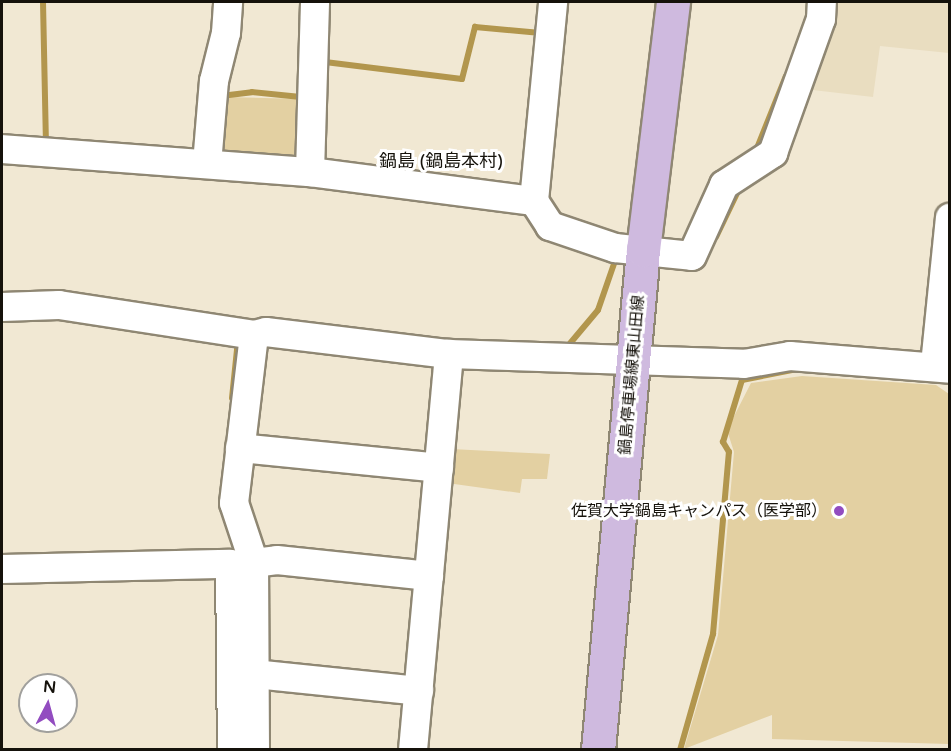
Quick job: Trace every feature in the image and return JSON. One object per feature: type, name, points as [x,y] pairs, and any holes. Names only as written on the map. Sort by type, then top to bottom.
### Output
[{"type":"main road","name":"鍋島停車場線東山田線","points":[[598,750],[643,250],[673,2]]},
{"type":"street","points":[[207,164],[214,81],[226,33],[228,2]]},
{"type":"street","points":[[310,172],[315,2]]},
{"type":"street","points":[[553,2],[534,201],[550,226],[615,248],[692,256],[724,185],[773,153],[821,19],[822,2]]},
{"type":"street","points":[[2,149],[310,172],[534,201]]},
{"type":"street","points":[[2,307],[59,305],[244,333],[266,332],[449,354],[634,358],[744,364],[790,356],[942,367],[950,218]]},
{"type":"street","points":[[244,333],[240,448],[234,503],[254,563],[255,750]]},
{"type":"street","points":[[413,750],[449,354]]},
{"type":"street","points":[[240,448],[439,468]]},
{"type":"street","points":[[254,563],[277,560],[429,576]]},
{"type":"street","points":[[2,569],[230,564],[232,750]]},
{"type":"street","points":[[255,674],[419,691]]},
{"type":"shaded area","points":[[830,2],[949,2],[949,53],[880,46],[873,97],[804,89]]},
{"type":"shaded area","points":[[227,97],[305,99],[302,166],[217,159]]},
{"type":"shaded area","name":"佐賀大学鍋島キャンパス（医学部）","points":[[802,376],[936,385],[949,394],[949,744],[772,739],[772,715],[684,749],[718,635],[734,452],[727,430],[751,383]]},
{"type":"shaded area","points":[[451,449],[550,454],[547,479],[522,479],[520,493],[447,483]]},
{"type":"waterway","points":[[43,2],[46,144]]},
{"type":"waterway","points":[[325,62],[462,79],[475,27],[541,33]]},
{"type":"waterway","points":[[755,153],[786,76]]},
{"type":"waterway","points":[[221,96],[252,92],[301,97],[301,92]]},
{"type":"waterway","points":[[716,237],[740,187]]},
{"type":"waterway","points":[[567,347],[598,310],[615,261]]},
{"type":"waterway","points":[[232,398],[238,340]]},
{"type":"waterway","points":[[680,750],[713,634],[729,452],[723,442],[742,380],[797,369]]},
{"type":"place","name":"佐賀大学鍋島キャンパス（医学部）","points":[[839,511]]},
{"type":"district","name":"鍋島 (鍋島本村)","points":[[441,161]]}]
